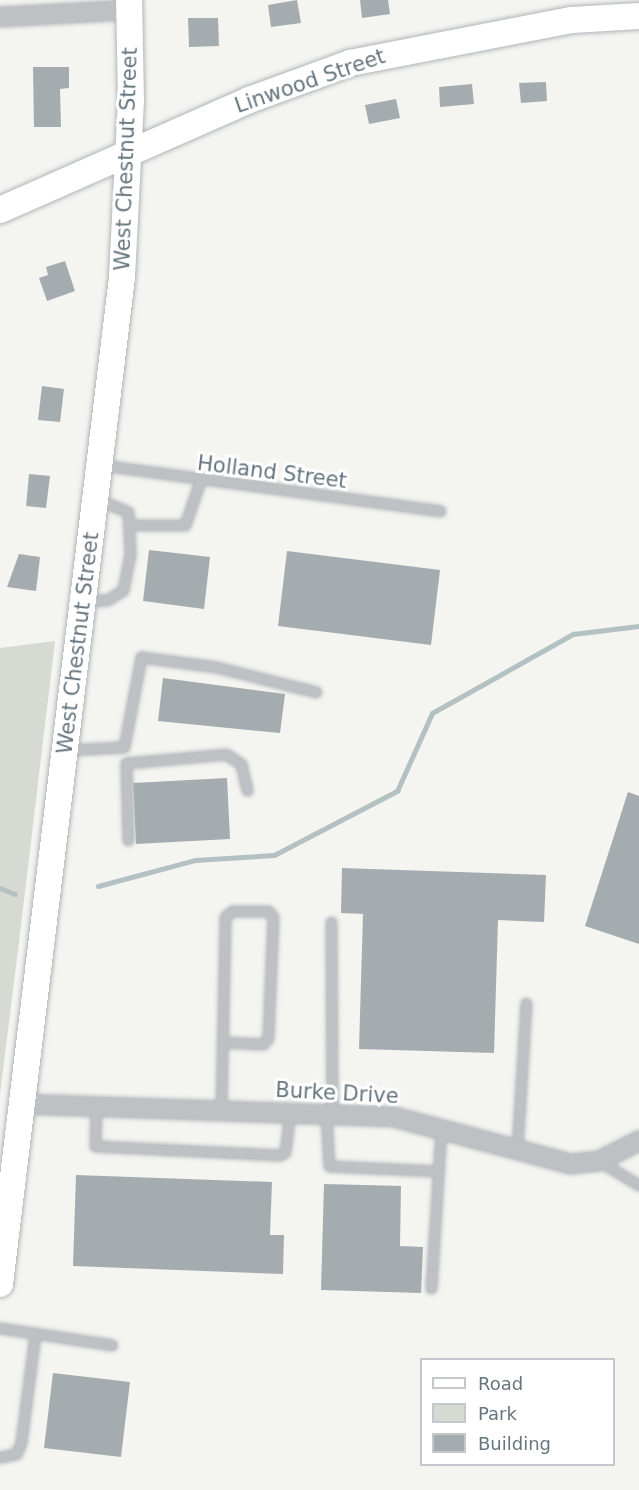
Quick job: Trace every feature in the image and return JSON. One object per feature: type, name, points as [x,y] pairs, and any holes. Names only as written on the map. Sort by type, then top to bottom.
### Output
[{"type":"main road","name":"West Chestnut Street","points":[[0,1284],[126,244],[129,151],[129,5]]},
{"type":"main road","name":"Linwood Street","points":[[0,210],[129,151],[317,74],[371,57],[572,20],[639,16]]},
{"type":"street","points":[[0,17],[129,5]]},
{"type":"street","name":"Burke Drive","points":[[22,1104],[394,1117],[554,1162],[598,1161],[639,1141]]},
{"type":"lane","name":"Holland Street","points":[[100,465],[200,481],[440,511]]},
{"type":"lane","points":[[131,525],[185,525],[200,481]]},
{"type":"lane","points":[[83,601],[107,600],[123,590],[131,525],[120,506],[95,499]]},
{"type":"lane","points":[[128,840],[124,747],[141,657],[216,667],[316,692]]},
{"type":"lane","points":[[65,750],[124,747]]},
{"type":"lane","points":[[126,762],[226,754],[241,764],[247,790]]},
{"type":"lane","points":[[221,1110],[222,1042],[225,917],[232,911],[268,911],[273,917],[268,1038],[263,1044],[222,1042]]},
{"type":"lane","points":[[331,922],[329,1166],[438,1171]]},
{"type":"lane","points":[[517,1153],[526,1003]]},
{"type":"lane","points":[[96,1106],[95,1146],[280,1155],[285,1152],[290,1112]]},
{"type":"lane","points":[[431,1288],[441,1129]]},
{"type":"lane","points":[[598,1161],[639,1185]]},
{"type":"lane","points":[[0,1328],[112,1345]]},
{"type":"lane","points":[[0,1457],[16,1454],[21,1442],[35,1334]]},
{"type":"green space","points":[[55,641],[19,942],[0,1094],[0,648]]},
{"type":"building","points":[[297,0],[301,23],[271,27],[268,5]]},
{"type":"building","points":[[360,0],[388,0],[390,14],[362,18]]},
{"type":"building","points":[[188,18],[218,18],[219,46],[189,47]]},
{"type":"building","points":[[33,67],[69,67],[69,88],[60,89],[61,127],[34,127]]},
{"type":"building","points":[[546,82],[547,101],[521,103],[519,83]]},
{"type":"building","points":[[472,84],[474,104],[440,107],[439,87]]},
{"type":"building","points":[[396,99],[400,118],[369,124],[365,105]]},
{"type":"building","points":[[65,261],[75,291],[47,301],[39,278],[48,275],[46,267]]},
{"type":"building","points":[[42,386],[64,389],[60,422],[38,420]]},
{"type":"building","points":[[29,474],[50,476],[46,508],[26,506]]},
{"type":"building","points":[[149,550],[210,557],[204,609],[143,601]]},
{"type":"building","points":[[287,551],[440,570],[431,645],[278,626]]},
{"type":"building","points":[[19,554],[40,557],[36,591],[7,587]]},
{"type":"building","points":[[163,678],[285,694],[280,733],[158,721]]},
{"type":"building","points":[[227,778],[230,839],[136,844],[133,783]]},
{"type":"building","points":[[628,792],[639,796],[639,944],[585,926]]},
{"type":"building","points":[[342,868],[546,875],[544,922],[498,920],[494,1053],[359,1049],[363,914],[341,913]]},
{"type":"building","points":[[76,1175],[272,1182],[270,1235],[284,1235],[283,1274],[73,1266]]},
{"type":"building","points":[[324,1184],[401,1186],[400,1246],[423,1247],[421,1293],[321,1290]]},
{"type":"building","points":[[53,1373],[130,1382],[121,1457],[44,1448]]},
{"type":"waterway","points":[[98,886],[195,860],[274,855],[397,791],[432,713],[573,634],[639,626]]},
{"type":"waterway","points":[[0,888],[15,894]]}]
